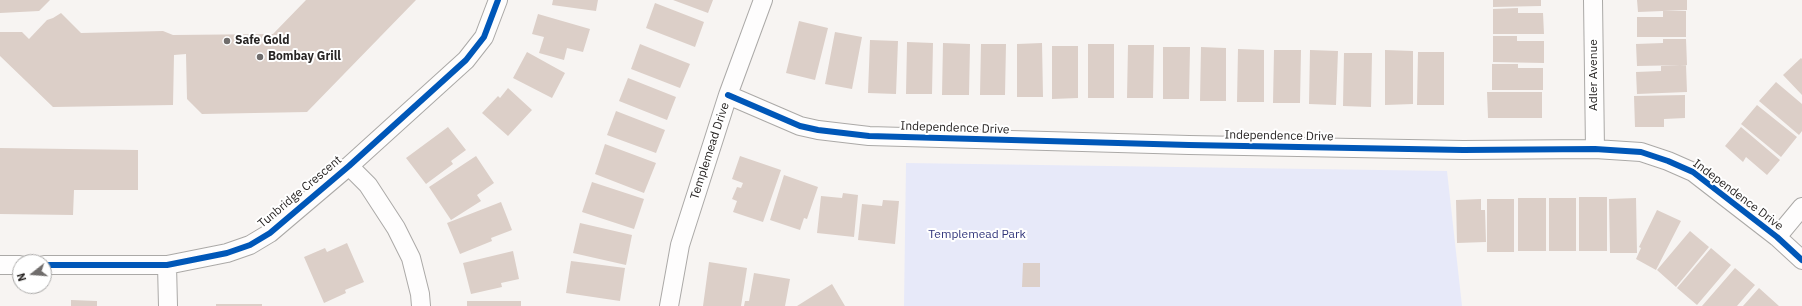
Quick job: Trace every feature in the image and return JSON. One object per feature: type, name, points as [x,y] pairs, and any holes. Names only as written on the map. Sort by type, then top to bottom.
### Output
[{"type":"street","name":"Tunbridge Crescent","points":[[52,265],[167,265],[227,253],[250,245],[270,233],[349,166],[466,60],[484,36],[498,0]]},
{"type":"street","name":"Templemead Drive","points":[[669,306],[680,245],[728,96],[763,0]]},
{"type":"street","name":"Adler Avenue","points":[[1593,0],[1595,149]]},
{"type":"street","name":"Independence Drive","points":[[728,96],[800,126],[824,131],[869,136],[1189,145],[1448,150],[1595,149],[1641,152],[1668,161],[1693,172],[1777,237],[1802,260]]},
{"type":"street","points":[[349,166],[368,185],[396,228],[411,258],[420,294],[421,306]]},
{"type":"street","points":[[1777,237],[1802,207]]},
{"type":"street","points":[[0,265],[12,265]]},
{"type":"street","points":[[167,265],[168,306]]},
{"type":"green space","name":"Templemead Park","points":[[906,163],[1447,171],[1462,306],[904,306]]},
{"type":"building","points":[[0,0],[50,0],[39,11],[0,13]]},
{"type":"building","points":[[306,0],[416,0],[307,112],[202,114],[187,99],[186,54],[174,55],[173,105],[53,107],[0,56],[0,32],[22,32],[29,39],[47,20],[61,13],[81,33],[163,31],[173,35],[273,34]]},
{"type":"building","points":[[553,0],[598,0],[596,11],[552,5]]},
{"type":"building","points":[[673,0],[713,0],[708,13]]},
{"type":"building","points":[[1493,0],[1541,0],[1541,6],[1493,7]]},
{"type":"building","points":[[1637,0],[1687,0],[1687,10],[1638,12]]},
{"type":"building","points":[[655,3],[704,22],[695,47],[646,28]]},
{"type":"building","points":[[1518,8],[1518,13],[1543,13],[1544,34],[1493,34],[1493,9]]},
{"type":"building","points":[[1663,11],[1686,11],[1686,37],[1637,37],[1637,17],[1663,17]]},
{"type":"building","points":[[538,14],[590,29],[583,52],[567,48],[564,60],[539,53],[544,37],[532,34]]},
{"type":"building","points":[[799,21],[828,28],[815,80],[786,73]]},
{"type":"building","points":[[835,32],[862,37],[852,89],[825,84]]},
{"type":"building","points":[[1493,36],[1517,36],[1517,41],[1544,41],[1544,63],[1493,62]]},
{"type":"building","points":[[1663,39],[1686,39],[1687,65],[1637,66],[1636,44],[1663,43]]},
{"type":"building","points":[[870,40],[898,41],[896,94],[868,93]]},
{"type":"building","points":[[907,42],[933,43],[932,94],[906,94]]},
{"type":"building","points":[[943,43],[970,44],[969,95],[942,95]]},
{"type":"building","points":[[1042,43],[1043,97],[1017,97],[1017,44]]},
{"type":"building","points":[[640,44],[690,64],[680,88],[631,69]]},
{"type":"building","points":[[981,44],[1006,44],[1005,95],[980,95]]},
{"type":"building","points":[[1088,44],[1114,44],[1114,98],[1088,98]]},
{"type":"building","points":[[1128,45],[1154,45],[1153,98],[1127,98]]},
{"type":"building","points":[[1052,46],[1078,46],[1078,98],[1052,99]]},
{"type":"building","points":[[1163,47],[1190,47],[1189,99],[1163,99]]},
{"type":"building","points":[[1201,47],[1226,48],[1226,101],[1200,101]]},
{"type":"building","points":[[1238,49],[1264,50],[1264,102],[1237,102]]},
{"type":"building","points":[[1274,50],[1301,50],[1300,103],[1273,103]]},
{"type":"building","points":[[1310,50],[1338,51],[1336,105],[1309,104]]},
{"type":"building","points":[[1385,50],[1413,51],[1413,104],[1385,105]]},
{"type":"building","points":[[527,52],[565,73],[552,98],[513,78]]},
{"type":"building","points":[[1418,52],[1444,52],[1444,105],[1417,105]]},
{"type":"building","points":[[1344,53],[1372,53],[1371,107],[1343,106]]},
{"type":"building","points":[[1801,58],[1802,59],[1802,95],[1783,75]]},
{"type":"building","points":[[1492,64],[1518,64],[1518,68],[1543,68],[1543,90],[1492,90]]},
{"type":"building","points":[[1686,65],[1687,92],[1637,94],[1636,72],[1661,71],[1661,66]]},
{"type":"building","points":[[628,78],[676,97],[667,120],[619,101]]},
{"type":"building","points":[[1776,82],[1802,104],[1802,131],[1799,135],[1759,101]]},
{"type":"building","points":[[508,88],[532,110],[508,136],[482,113],[498,96],[500,98]]},
{"type":"building","points":[[1487,92],[1542,92],[1542,118],[1488,118]]},
{"type":"building","points":[[1685,95],[1685,118],[1664,119],[1664,127],[1635,127],[1634,96]]},
{"type":"building","points":[[1757,105],[1797,137],[1781,157],[1741,124]]},
{"type":"building","points":[[616,111],[665,130],[656,153],[607,135]]},
{"type":"building","points":[[448,127],[466,150],[451,161],[453,164],[426,184],[406,158]]},
{"type":"building","points":[[1741,127],[1780,160],[1767,175],[1746,157],[1743,162],[1725,146]]},
{"type":"building","points":[[605,144],[656,163],[644,193],[595,174]]},
{"type":"building","points":[[0,148],[138,150],[138,190],[74,190],[73,215],[0,214]]},
{"type":"building","points":[[476,156],[494,183],[477,195],[481,201],[451,220],[429,187]]},
{"type":"building","points":[[740,156],[781,170],[763,222],[733,212],[737,201],[732,199],[737,187],[741,188],[743,183],[732,179]]},
{"type":"building","points":[[784,175],[818,187],[807,219],[804,218],[800,230],[770,220]]},
{"type":"building","points":[[592,182],[644,199],[634,229],[582,212]]},
{"type":"building","points":[[843,193],[858,195],[854,237],[817,233],[821,196],[842,198]]},
{"type":"building","points":[[1579,197],[1607,197],[1607,251],[1579,251]]},
{"type":"building","points":[[1518,198],[1546,198],[1546,251],[1518,251]]},
{"type":"building","points":[[1549,198],[1576,198],[1576,251],[1549,251]]},
{"type":"building","points":[[1636,198],[1637,253],[1610,253],[1609,199]]},
{"type":"building","points":[[1481,199],[1481,210],[1485,210],[1486,242],[1457,243],[1456,200]]},
{"type":"building","points":[[1487,199],[1514,199],[1514,252],[1487,252]]},
{"type":"building","points":[[883,200],[899,201],[895,244],[858,240],[862,204],[882,206]]},
{"type":"building","points":[[501,202],[512,230],[491,238],[492,241],[460,254],[447,223]]},
{"type":"building","points":[[1657,210],[1681,221],[1656,270],[1636,259],[1641,248],[1639,247]]},
{"type":"building","points":[[580,223],[632,235],[626,265],[573,253]]},
{"type":"building","points":[[1690,231],[1709,247],[1676,287],[1657,270]]},
{"type":"building","points":[[347,243],[364,282],[345,290],[346,293],[324,303],[304,257],[325,248],[327,252]]},
{"type":"building","points":[[1711,248],[1731,265],[1697,305],[1677,288]]},
{"type":"building","points":[[513,251],[519,279],[501,283],[502,287],[471,294],[463,263]]},
{"type":"building","points":[[571,261],[625,268],[620,301],[566,293]]},
{"type":"building","points":[[709,262],[747,268],[741,306],[703,306]]},
{"type":"building","points":[[1023,263],[1040,263],[1040,287],[1022,287]]},
{"type":"building","points":[[1735,268],[1755,285],[1737,306],[1702,306]]},
{"type":"building","points":[[754,273],[790,279],[785,306],[744,306],[745,301],[749,301]]},
{"type":"building","points":[[832,284],[845,306],[797,306]]},
{"type":"building","points":[[1759,288],[1779,306],[1743,306]]},
{"type":"building","points":[[71,300],[97,301],[97,306],[71,306]]},
{"type":"building","points":[[467,301],[521,301],[521,306],[467,306]]},
{"type":"building","points":[[216,304],[262,304],[262,306],[216,306]]},
{"type":"cycle path","points":[[52,265],[167,265],[227,253],[250,245],[270,233],[349,166],[466,60],[484,37],[498,0]]},
{"type":"cycle path","points":[[728,95],[800,126],[818,130],[869,136],[1189,145],[1463,150],[1595,149],[1641,152],[1668,161],[1693,172],[1777,237],[1802,260]]},
{"type":"place","name":"Safe Gold","points":[[227,41]]},
{"type":"place","name":"Bombay Grill","points":[[260,57]]}]
